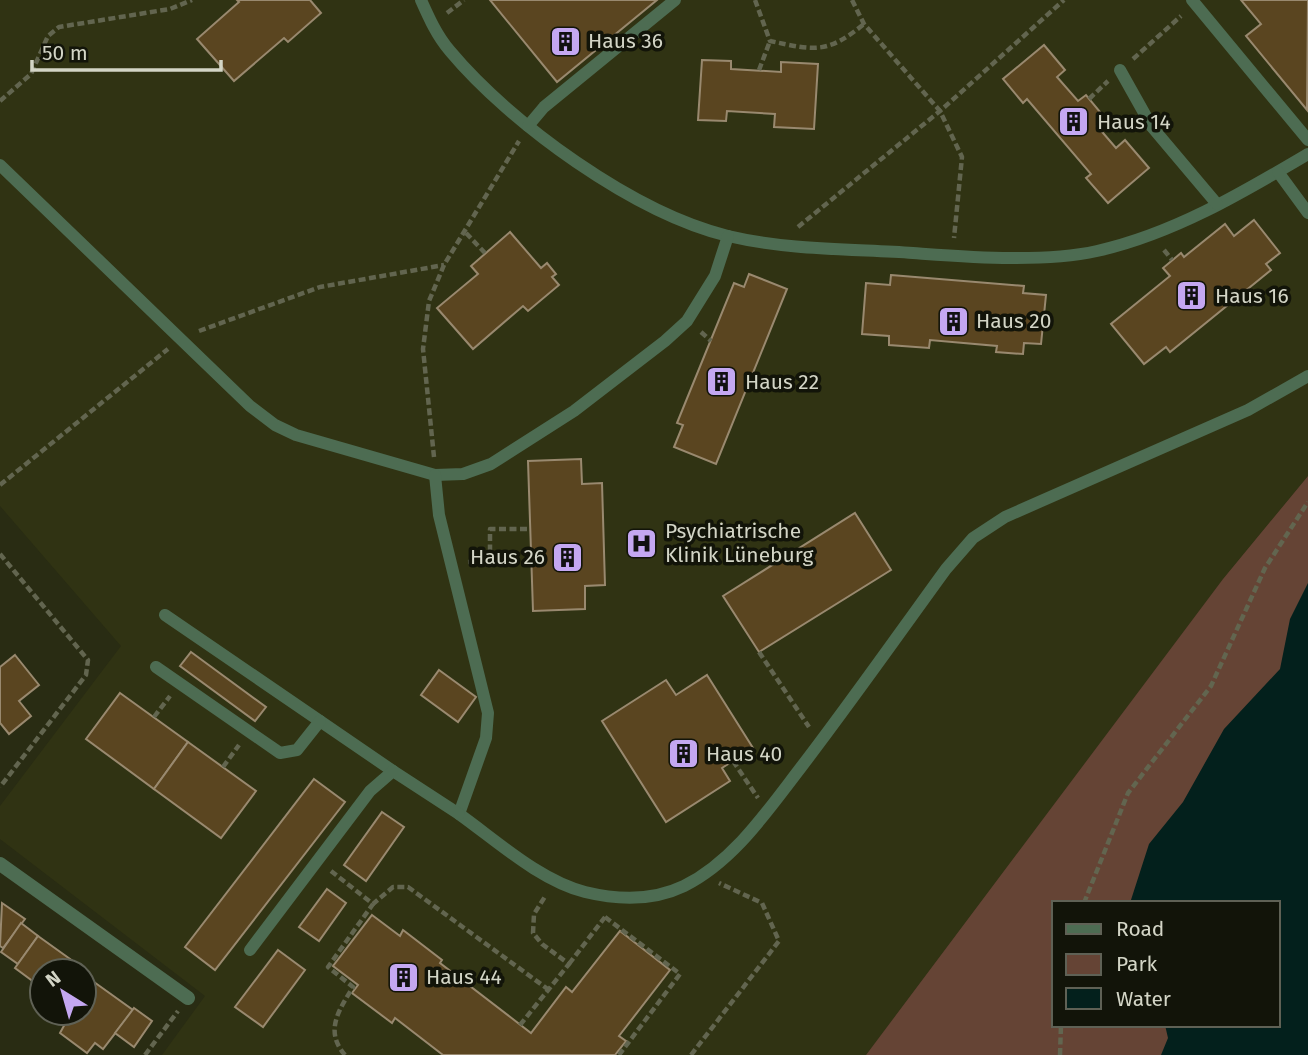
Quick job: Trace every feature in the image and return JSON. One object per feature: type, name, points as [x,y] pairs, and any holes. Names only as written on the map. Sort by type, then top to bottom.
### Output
[{"type":"street","points":[[0,864],[188,998]]},
{"type":"lane","points":[[421,0],[449,49],[478,81],[528,126],[579,163],[643,201],[728,236],[778,243],[952,256],[1065,256],[1152,236],[1308,154]]},
{"type":"lane","points":[[528,126],[544,107],[675,0]]},
{"type":"lane","points":[[1194,2],[1308,140]]},
{"type":"lane","points":[[1121,70],[1152,127],[1217,204]]},
{"type":"lane","points":[[0,165],[275,425],[296,435],[435,475],[463,474],[517,449],[574,411],[665,341],[703,300],[715,276],[728,236]]},
{"type":"lane","points":[[1278,172],[1308,213]]},
{"type":"lane","points":[[164,615],[555,879],[583,891],[614,897],[659,896],[703,876],[725,858],[767,811],[946,569],[974,538],[1004,517],[1248,410],[1308,376]]},
{"type":"lane","points":[[435,475],[439,515],[488,713],[486,738],[459,814]]},
{"type":"lane","points":[[156,667],[280,753],[297,750],[320,720]]},
{"type":"lane","points":[[250,950],[370,791],[393,771]]},
{"type":"path","points":[[0,100],[31,74],[48,36],[59,27],[170,9],[192,0]]},
{"type":"path","points":[[755,0],[769,41],[759,70]]},
{"type":"path","points":[[852,0],[864,24],[940,111],[962,157],[952,256]]},
{"type":"path","points":[[778,243],[940,111],[1064,0]]},
{"type":"path","points":[[1121,70],[1194,2]]},
{"type":"path","points":[[769,41],[813,50],[843,38],[864,24]]},
{"type":"path","points":[[435,475],[423,349],[424,321],[444,265],[466,233],[528,126]]},
{"type":"path","points":[[466,233],[485,254]]},
{"type":"path","points":[[0,485],[180,338],[320,287],[444,265]]},
{"type":"path","points":[[1085,901],[1128,793],[1211,686],[1265,568],[1308,502]]},
{"type":"path","points":[[450,562],[490,561],[490,529],[530,529]]},
{"type":"path","points":[[0,554],[88,660],[86,675],[0,788]]},
{"type":"path","points":[[759,653],[819,743]]},
{"type":"path","points":[[223,767],[249,731]]},
{"type":"path","points":[[733,761],[767,811]]},
{"type":"path","points":[[317,860],[373,904]]},
{"type":"path","points":[[691,1055],[779,942],[762,903],[703,876]]},
{"type":"path","points":[[555,879],[534,914],[533,933],[542,944],[569,964]]},
{"type":"path","points":[[345,1055],[335,1040],[335,1019],[353,987],[328,967],[373,904],[394,887],[408,887],[549,990]]},
{"type":"path","points":[[520,1025],[605,917],[614,897]]},
{"type":"path","points":[[605,917],[680,974],[619,1055]]},
{"type":"path","points":[[145,1055],[188,998]]},
{"type":"path","points":[[1060,1055],[1061,1027]]},
{"type":"shaded area","name":"Psychiatrische Klinik Lüneburg","points":[[0,0],[1308,0],[1308,476],[1223,579],[866,1055],[162,1055],[205,996],[0,839],[0,806],[121,646],[0,506]]},
{"type":"green space","points":[[1308,476],[1308,1055],[866,1055],[1223,579]]},
{"type":"water","points":[[1308,583],[1308,1055],[1161,1055],[1168,1038],[1165,1027],[1280,1027],[1280,901],[1131,901],[1149,844],[1183,802],[1224,729],[1280,669],[1290,619]]},
{"type":"building","points":[[237,0],[310,0],[321,13],[288,42],[284,38],[234,81],[197,39],[239,2]]},
{"type":"building","name":"Haus 36","points":[[490,0],[657,0],[557,82]]},
{"type":"building","points":[[1241,0],[1308,0],[1307,110],[1246,36],[1261,24]]},
{"type":"building","name":"Haus 14","points":[[1044,45],[1065,70],[1057,77],[1078,101],[1086,95],[1105,118],[1097,126],[1116,148],[1125,140],[1149,168],[1108,203],[1086,178],[1091,174],[1027,99],[1023,103],[1003,79]]},
{"type":"building","points":[[702,60],[731,61],[731,69],[781,72],[781,62],[818,64],[814,129],[774,127],[775,114],[727,111],[726,121],[698,120]]},
{"type":"building","name":"Haus 16","points":[[1254,220],[1280,253],[1266,264],[1271,270],[1170,352],[1166,347],[1144,364],[1111,324],[1170,276],[1163,268],[1181,253],[1184,257],[1225,224],[1234,236]]},
{"type":"building","points":[[510,232],[541,268],[547,263],[556,274],[552,277],[559,285],[528,311],[523,306],[473,349],[437,308],[478,274],[471,266]]},
{"type":"building","name":"Haus 22","points":[[749,274],[787,289],[716,464],[674,447],[683,425],[677,423],[734,283],[744,287]]},
{"type":"building","name":"Haus 20","points":[[891,275],[1024,286],[1023,293],[1046,295],[1041,344],[1024,343],[1023,354],[996,352],[997,346],[930,340],[929,348],[889,345],[889,336],[862,334],[866,283],[890,285]]},
{"type":"building","name":"Haus 26","points":[[581,459],[582,484],[602,483],[605,585],[585,586],[585,609],[533,611],[528,461]]},
{"type":"building","points":[[855,513],[891,570],[759,652],[723,596]]},
{"type":"building","points":[[191,652],[266,707],[255,721],[180,666]]},
{"type":"building","points":[[15,655],[39,685],[19,701],[31,716],[9,734],[0,723],[0,667]]},
{"type":"building","points":[[439,670],[476,697],[458,722],[421,695]]},
{"type":"building","name":"Haus 40","points":[[707,675],[753,748],[722,768],[730,781],[666,822],[602,721],[666,680],[676,695]]},
{"type":"building","points":[[120,693],[188,742],[154,789],[86,739]]},
{"type":"building","points":[[188,742],[256,791],[221,838],[154,789]]},
{"type":"building","points":[[314,779],[345,802],[215,970],[185,947]]},
{"type":"building","points":[[382,812],[404,827],[366,881],[344,865]]},
{"type":"building","points":[[327,889],[346,903],[319,941],[299,927]]},
{"type":"building","points":[[2,903],[25,919],[3,948],[0,946]]},
{"type":"building","name":"Haus 44","points":[[372,915],[400,936],[403,930],[442,960],[440,963],[531,1033],[566,987],[572,992],[620,931],[670,970],[619,1036],[626,1041],[615,1055],[443,1055],[395,1018],[392,1023],[352,993],[358,985],[333,966]]},
{"type":"building","points":[[21,923],[38,936],[18,964],[1,952]]},
{"type":"building","points":[[38,936],[67,957],[28,957],[28,978],[15,968]]},
{"type":"building","points":[[278,950],[305,970],[263,1027],[235,1007]]},
{"type":"building","points":[[98,985],[133,1010],[103,1049],[95,1043],[87,1053],[60,1033],[63,1027],[98,1027]]},
{"type":"building","points":[[134,1008],[152,1021],[134,1047],[115,1033]]},
{"type":"place","name":"Haus 36","points":[[565,41]]},
{"type":"place","name":"Haus 14","points":[[1074,122]]},
{"type":"place","name":"Haus 16","points":[[1192,296]]},
{"type":"place","name":"Haus 20","points":[[953,321]]},
{"type":"place","name":"Haus 22","points":[[722,382]]},
{"type":"place","name":"Psychiatrische Klinik Lüneburg","points":[[642,543]]},
{"type":"place","name":"Haus 26","points":[[568,557]]},
{"type":"place","name":"Haus 40","points":[[683,754]]},
{"type":"place","name":"Haus 44","points":[[403,977]]}]
